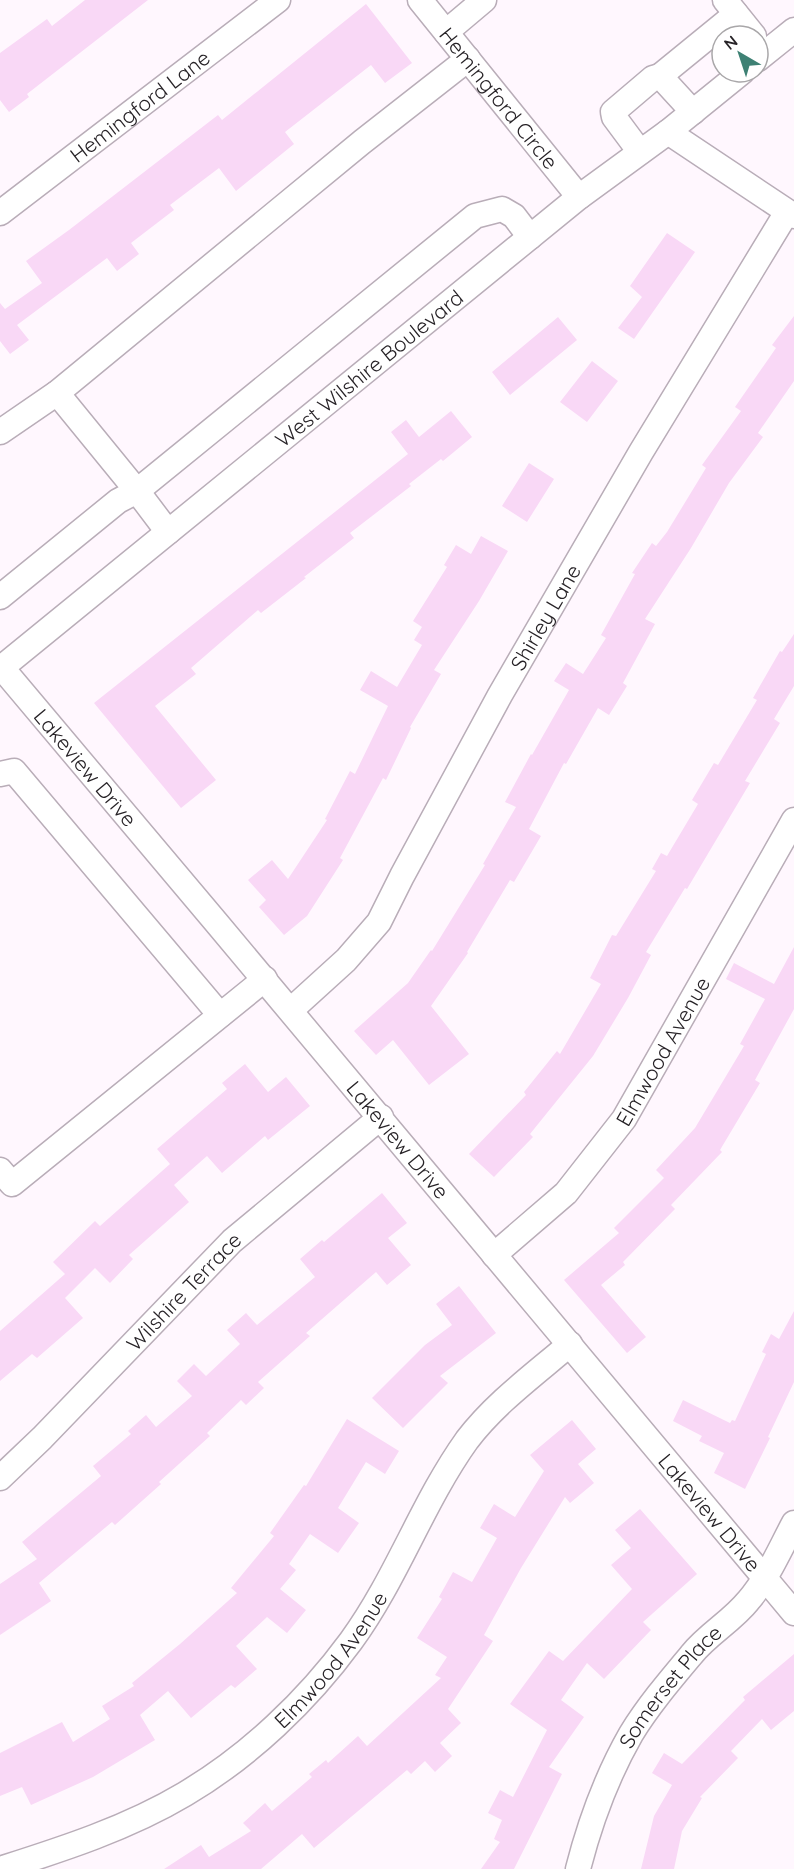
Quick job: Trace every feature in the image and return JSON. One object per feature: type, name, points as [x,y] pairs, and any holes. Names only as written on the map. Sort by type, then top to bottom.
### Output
[{"type":"street","name":"Hemingford Lane","points":[[0,213],[279,0]]},
{"type":"street","name":"Hemingford Circle","points":[[420,0],[579,197]]},
{"type":"street","points":[[446,32],[484,0]]},
{"type":"street","points":[[640,153],[614,117],[613,112],[653,78],[660,76],[731,7],[743,24]]},
{"type":"street","points":[[770,42],[794,30]]},
{"type":"street","points":[[0,432],[57,393],[362,142],[468,59]]},
{"type":"street","points":[[660,76],[693,112]]},
{"type":"street","name":"West Wilshire Boulevard","points":[[1,669],[579,197],[668,132],[727,84]]},
{"type":"street","points":[[668,132],[790,214]]},
{"type":"street","points":[[0,597],[118,501],[137,491],[475,216],[502,209],[514,216],[530,237]]},
{"type":"street","name":"Shirley Lane","points":[[291,1010],[346,960],[379,922],[500,695],[641,452],[790,214]]},
{"type":"street","points":[[57,393],[168,532]]},
{"type":"street","name":"Lakeview Drive","points":[[1,669],[381,1117],[794,1613]]},
{"type":"street","points":[[0,774],[15,771],[220,1015]]},
{"type":"street","name":"Elmwood Avenue","points":[[494,1255],[566,1193],[624,1119],[794,820]]},
{"type":"street","points":[[6,1177],[265,979]]},
{"type":"street","name":"Wilshire Terrace","points":[[0,1478],[42,1438],[232,1241],[381,1117]]},
{"type":"street","name":"Elmwood Avenue","points":[[0,1869],[90,1838],[134,1820],[185,1794],[258,1740],[290,1711],[323,1677],[352,1640],[398,1565],[439,1485],[469,1438],[503,1402],[570,1344]]},
{"type":"street","name":"Somerset Place","points":[[578,1869],[588,1830],[605,1787],[632,1733],[666,1685],[694,1651],[748,1602],[765,1578],[794,1523]]},
{"type":"building","points":[[85,0],[148,0],[27,94],[29,97],[9,112],[0,100],[0,53],[47,19],[52,26]]},
{"type":"building","points":[[366,4],[412,63],[385,83],[371,65],[285,132],[294,144],[236,191],[219,168],[170,205],[174,210],[131,243],[139,254],[117,271],[107,258],[17,325],[29,340],[10,354],[0,341],[0,303],[5,309],[42,283],[26,261],[218,115],[222,120]]},
{"type":"building","points":[[667,233],[695,252],[634,339],[618,328],[642,297],[630,286]]},
{"type":"building","points":[[794,316],[794,381],[758,433],[763,437],[729,483],[691,548],[645,619],[655,624],[623,683],[627,686],[609,715],[598,708],[566,764],[564,763],[529,829],[541,836],[514,882],[510,880],[468,953],[431,1006],[469,1054],[429,1085],[393,1040],[376,1055],[354,1031],[408,983],[432,951],[485,865],[483,864],[516,807],[505,802],[569,690],[554,681],[566,663],[583,674],[606,638],[601,635],[635,574],[632,573],[652,543],[656,546],[667,532],[706,468],[702,465],[741,411],[735,407],[776,348],[772,345]]},
{"type":"building","points":[[558,317],[577,340],[510,395],[492,372]]},
{"type":"building","points":[[592,361],[618,381],[587,422],[560,402]]},
{"type":"building","points":[[451,411],[472,437],[443,461],[441,459],[409,484],[411,486],[350,533],[354,538],[304,577],[306,578],[261,613],[258,610],[191,668],[196,674],[155,706],[216,780],[181,808],[94,703],[408,454],[391,432],[406,420],[419,437]]},
{"type":"building","points":[[529,463],[554,479],[527,522],[502,506]]},
{"type":"building","points":[[481,536],[508,551],[434,670],[441,674],[410,727],[386,780],[383,778],[340,858],[343,860],[307,916],[284,935],[259,907],[266,900],[248,880],[272,860],[288,879],[327,820],[325,819],[350,771],[355,774],[388,706],[360,690],[371,671],[397,687],[422,645],[414,640],[422,627],[413,621],[447,567],[444,565],[456,545],[471,554]]},
{"type":"building","points":[[794,634],[794,686],[774,719],[780,723],[745,781],[750,783],[687,889],[685,888],[646,952],[651,955],[593,1056],[530,1134],[533,1137],[494,1177],[469,1154],[526,1095],[524,1092],[557,1051],[560,1054],[601,984],[590,978],[612,935],[616,936],[656,871],[652,869],[661,853],[667,856],[698,804],[692,800],[714,763],[718,765],[757,700],[753,698],[780,651],[782,652]]},
{"type":"building","points":[[794,947],[794,1009],[755,1080],[760,1083],[720,1150],[722,1152],[671,1205],[675,1209],[623,1262],[625,1265],[601,1285],[646,1337],[627,1353],[564,1280],[619,1233],[614,1228],[664,1178],[656,1170],[695,1128],[744,1046],[740,1044],[765,999],[726,979],[734,963],[774,984]]},
{"type":"building","points":[[245,1064],[268,1092],[286,1077],[310,1106],[268,1140],[265,1136],[222,1173],[207,1156],[174,1185],[189,1202],[129,1255],[133,1259],[110,1283],[95,1268],[65,1298],[83,1318],[37,1358],[32,1354],[0,1381],[0,1331],[65,1274],[53,1262],[95,1221],[100,1226],[170,1164],[157,1149],[227,1089],[222,1083]]},
{"type":"building","points":[[382,1193],[407,1223],[388,1238],[411,1265],[387,1285],[376,1272],[306,1333],[310,1336],[258,1382],[264,1388],[246,1405],[241,1400],[207,1433],[210,1436],[159,1482],[161,1484],[115,1525],[112,1522],[39,1583],[51,1601],[0,1635],[0,1584],[37,1559],[22,1542],[101,1476],[93,1466],[131,1434],[128,1431],[146,1415],[156,1427],[192,1396],[177,1381],[194,1364],[206,1376],[240,1344],[227,1330],[246,1313],[257,1325],[315,1277],[300,1259],[322,1240],[324,1242]]},
{"type":"building","points":[[459,1286],[496,1333],[440,1376],[448,1383],[403,1428],[372,1398],[425,1345],[452,1325],[436,1304]]},
{"type":"building","points":[[794,1311],[794,1382],[745,1489],[714,1473],[724,1453],[699,1441],[702,1436],[673,1421],[683,1400],[730,1423],[732,1420],[735,1421],[766,1354],[762,1352],[771,1334],[779,1339]]},
{"type":"building","points":[[347,1419],[399,1451],[385,1474],[366,1462],[338,1508],[359,1523],[338,1553],[310,1534],[289,1564],[296,1570],[280,1589],[306,1610],[287,1633],[267,1617],[236,1646],[257,1669],[235,1688],[231,1685],[191,1718],[168,1691],[140,1715],[155,1740],[93,1777],[31,1805],[22,1787],[0,1796],[0,1753],[62,1722],[73,1742],[110,1719],[102,1706],[134,1686],[132,1683],[237,1593],[231,1588],[274,1536],[270,1533],[304,1485],[306,1486]]},
{"type":"building","points":[[572,1420],[596,1449],[578,1464],[594,1483],[570,1503],[565,1497],[521,1568],[484,1635],[493,1641],[448,1709],[461,1723],[440,1743],[452,1756],[435,1772],[425,1761],[411,1774],[407,1770],[314,1848],[302,1834],[261,1869],[164,1869],[201,1845],[209,1857],[251,1831],[243,1823],[265,1803],[272,1811],[312,1777],[309,1774],[326,1760],[328,1763],[358,1736],[367,1746],[441,1678],[435,1675],[447,1657],[417,1638],[442,1599],[439,1597],[453,1572],[472,1582],[497,1538],[480,1528],[494,1504],[515,1517],[544,1471],[530,1455]]},
{"type":"building","points":[[640,1509],[697,1574],[643,1622],[651,1630],[604,1679],[587,1663],[561,1700],[584,1717],[549,1767],[562,1774],[514,1869],[481,1869],[500,1842],[494,1839],[502,1820],[488,1813],[500,1790],[513,1797],[547,1730],[510,1704],[549,1651],[563,1661],[632,1589],[611,1565],[631,1548],[615,1530]]},
{"type":"building","points":[[794,1654],[794,1711],[771,1730],[762,1719],[731,1751],[738,1758],[700,1797],[702,1798],[682,1831],[674,1869],[641,1869],[654,1816],[672,1785],[652,1773],[664,1753],[682,1764],[745,1700],[743,1697]]}]
